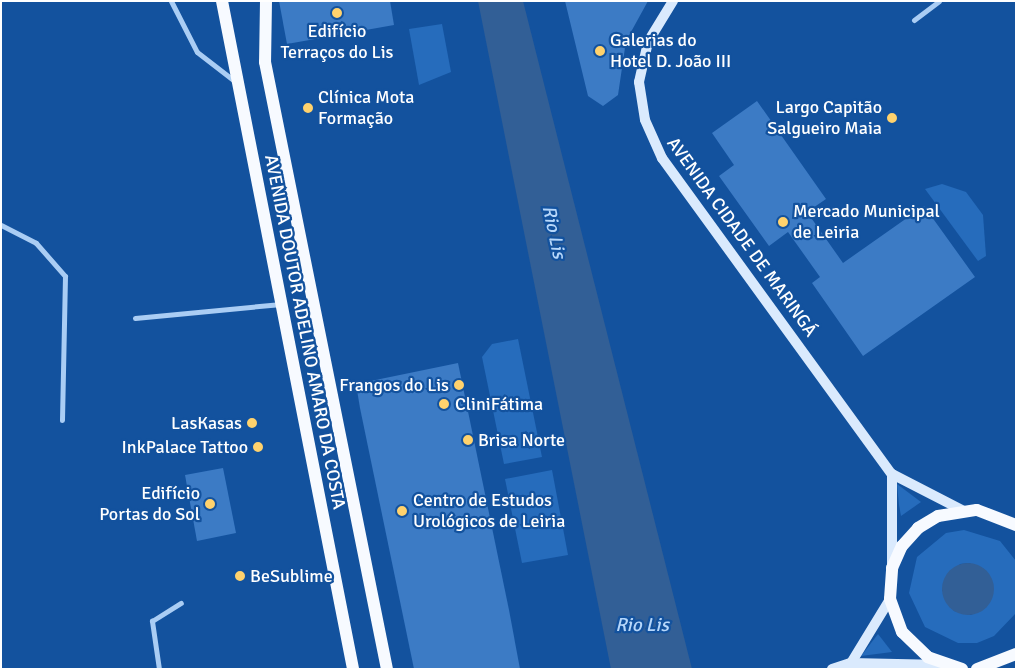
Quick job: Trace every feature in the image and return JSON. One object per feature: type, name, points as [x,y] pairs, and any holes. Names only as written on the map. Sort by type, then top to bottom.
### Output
[{"type":"main road","name":"AVENIDA DOUTOR ADELINO AMARO DA COSTA","points":[[222,1],[353,669]]},
{"type":"main road","name":"AVENIDA DOUTOR ADELINO AMARO DA COSTA","points":[[266,1],[265,62],[387,669]]},
{"type":"main road","name":"AVENIDA CIDADE DE MARINGÁ","points":[[673,1],[656,24],[642,59],[640,101],[650,136],[892,474],[962,510]]},
{"type":"main road","points":[[892,474],[892,568],[890,599],[902,632],[921,652],[954,668]]},
{"type":"main road","points":[[892,568],[902,546],[918,528],[938,516],[962,510],[992,513],[1016,525]]},
{"type":"main road","points":[[851,663],[890,599]]},
{"type":"main road","points":[[977,669],[1012,660]]},
{"type":"main road","points":[[832,669],[851,663],[954,668]]},
{"type":"street","points":[[170,1],[197,52],[239,84]]},
{"type":"street","points":[[914,20],[939,1]]},
{"type":"street","points":[[1,225],[36,242],[65,276],[62,420]]},
{"type":"street","points":[[135,318],[281,304]]},
{"type":"street","points":[[159,669],[152,621],[181,604]]},
{"type":"shaded area","points":[[442,24],[451,72],[419,85],[409,29]]},
{"type":"shaded area","points":[[942,184],[966,192],[983,215],[986,256],[978,261],[925,189]]},
{"type":"shaded area","points":[[518,339],[542,457],[504,464],[482,357],[492,344]]},
{"type":"shaded area","points":[[552,470],[568,555],[522,563],[505,479]]},
{"type":"shaded area","points":[[897,484],[921,502],[901,516],[899,505]]},
{"type":"shaded area","points":[[964,530],[1000,541],[1016,561],[1016,613],[994,636],[977,643],[958,643],[925,627],[909,593],[917,557],[946,533]],"holes":[[[969,563],[984,569],[993,592],[986,607],[971,615],[954,611],[942,590],[960,564]]]},
{"type":"shaded area","points":[[878,634],[892,652],[861,656]]},
{"type":"water","name":"Rio Lis","points":[[478,1],[523,1],[692,669],[611,669]]},
{"type":"water","points":[[968,563],[978,565],[986,571],[992,579],[994,589],[992,599],[986,607],[978,613],[968,615],[958,613],[950,607],[944,599],[942,589],[944,579],[950,571],[958,565]]},
{"type":"building","name":"Edifício Terraços do Lis","points":[[279,1],[390,1],[394,25],[287,44]]},
{"type":"building","name":"Galerias do Hotel D. João III","points":[[565,1],[648,1],[626,41],[618,95],[603,106],[588,96]]},
{"type":"building","name":"Mercado Municipal de Leiria","points":[[757,101],[826,199],[807,212],[843,263],[924,206],[975,277],[863,356],[812,283],[820,277],[788,232],[769,246],[719,176],[734,165],[712,133]]},
{"type":"building","points":[[458,363],[520,669],[414,669],[360,408],[356,384]]},
{"type":"building","name":"Edifício Portas do Sol","points":[[223,468],[236,533],[197,541],[185,475]]},
{"type":"place","name":"Edifício Terraços do Lis","points":[[337,13]]},
{"type":"place","name":"Galerias do Hotel D. João III","points":[[600,51]]},
{"type":"place","name":"Clínica Mota Formação","points":[[308,108]]},
{"type":"place","name":"Largo Capitão Salgueiro Maia","points":[[892,118]]},
{"type":"place","name":"Mercado Municipal de Leiria","points":[[783,222]]},
{"type":"place","name":"Frangos do Lis","points":[[459,385]]},
{"type":"place","name":"CliniFátima","points":[[444,404]]},
{"type":"place","name":"LasKasas","points":[[252,423]]},
{"type":"place","name":"Brisa Norte","points":[[468,440]]},
{"type":"place","name":"InkPalace Tattoo","points":[[258,447]]},
{"type":"place","name":"Edifício Portas do Sol","points":[[210,504]]},
{"type":"place","name":"Centro de Estudos Urológicos de Leiria","points":[[402,511]]},
{"type":"place","name":"BeSublime","points":[[240,576]]}]
